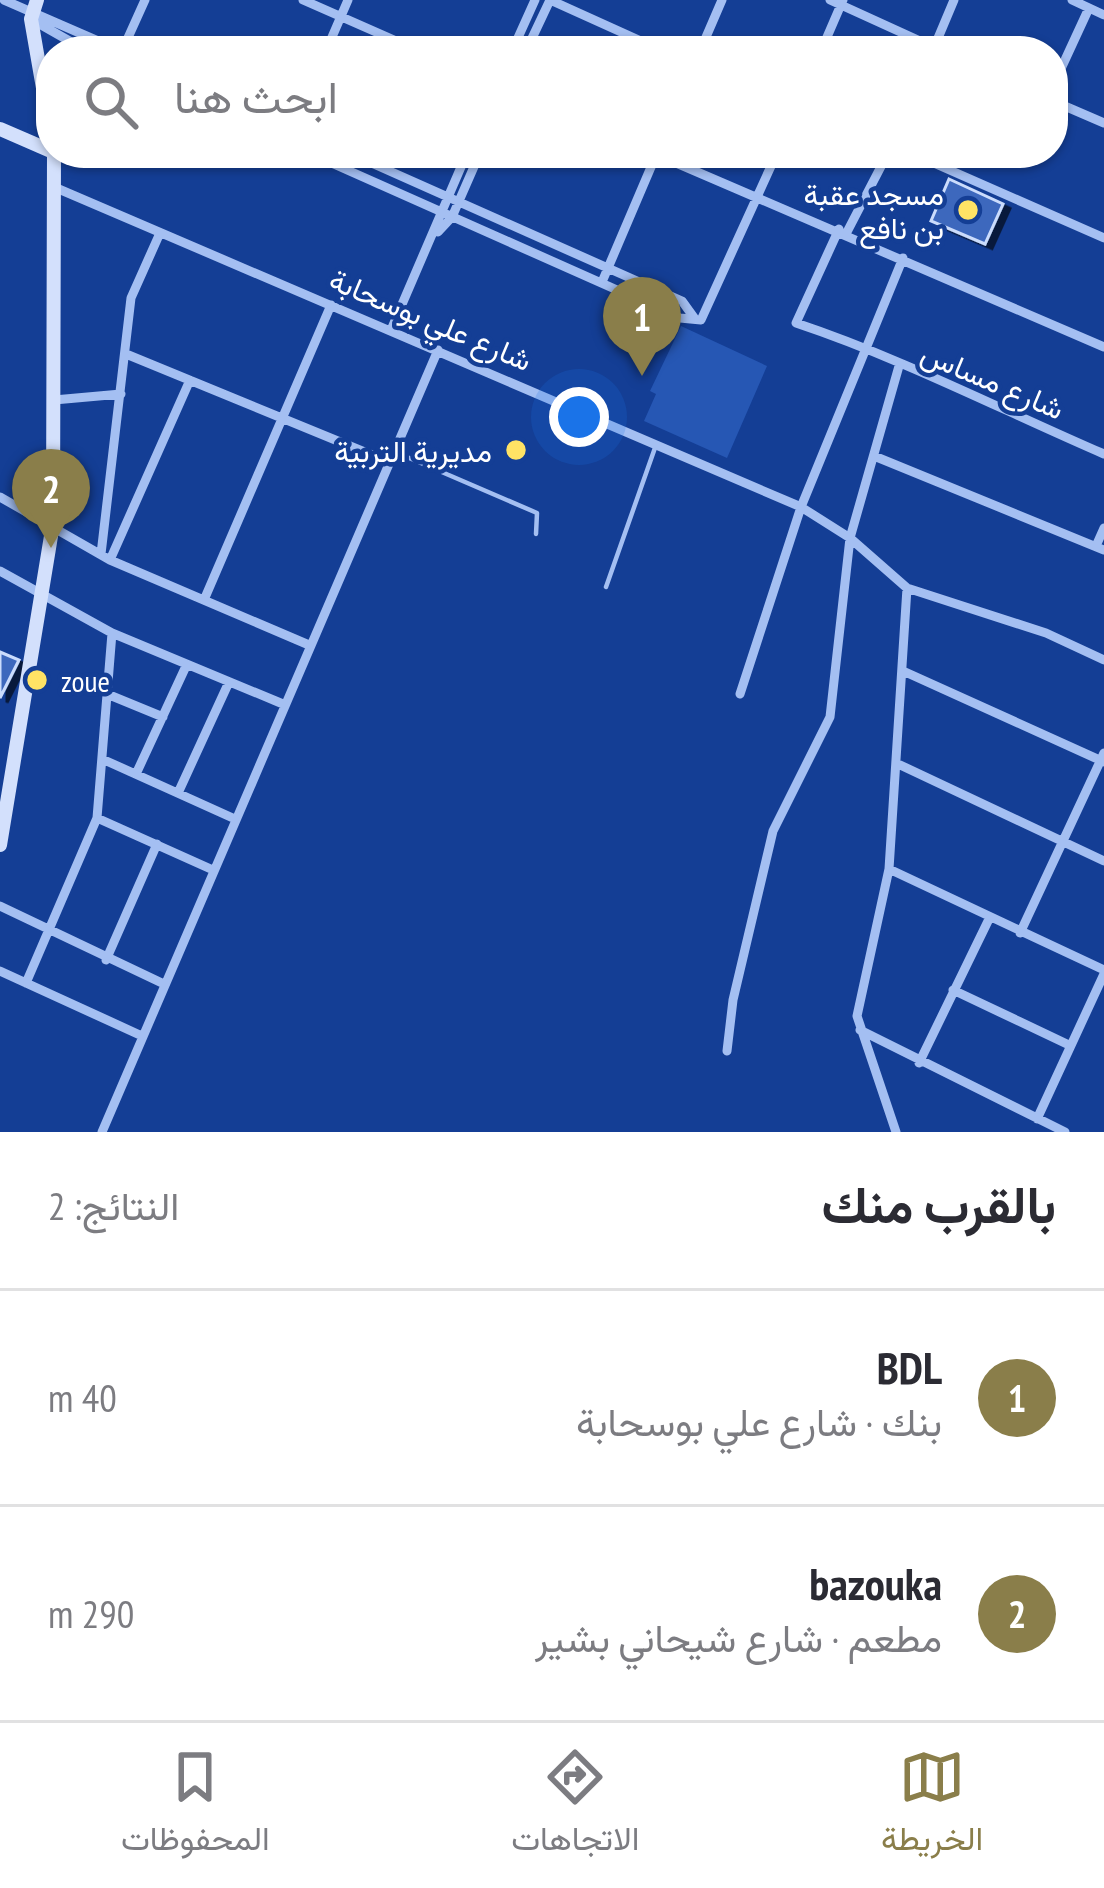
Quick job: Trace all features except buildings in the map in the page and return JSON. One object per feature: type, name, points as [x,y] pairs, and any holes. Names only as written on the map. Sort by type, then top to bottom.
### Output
[{"type":"main road","points":[[0,129],[36,145]]},
{"type":"main road","points":[[0,844],[53,524],[53,168]]},
{"type":"street","points":[[128,36],[145,0]]},
{"type":"street","points":[[303,0],[386,36]]},
{"type":"street","points":[[332,36],[348,0]]},
{"type":"street","points":[[519,36],[535,0]]},
{"type":"street","points":[[533,36],[550,0],[630,36]]},
{"type":"street","points":[[706,36],[722,0]]},
{"type":"street","points":[[941,36],[954,0]]},
{"type":"street","points":[[1072,0],[1104,15]]},
{"type":"street","points":[[9,2],[89,36]]},
{"type":"street","points":[[826,36],[838,2],[907,36]]},
{"type":"street","points":[[1068,54],[1089,8]]},
{"type":"street","points":[[33,10],[67,36]]},
{"type":"street","points":[[1068,107],[1104,123]]},
{"type":"street","points":[[345,168],[680,318],[700,319]]},
{"type":"street","points":[[384,168],[682,301],[700,319]]},
{"type":"street","points":[[392,330],[460,168]]},
{"type":"street","points":[[437,232],[452,218],[474,168]]},
{"type":"street","points":[[602,282],[650,168]]},
{"type":"street","points":[[691,168],[1104,347]]},
{"type":"street","points":[[700,319],[771,168]]},
{"type":"street","points":[[843,231],[879,168]]},
{"type":"street","points":[[945,168],[1104,238]]},
{"type":"street","name":"شارع علي بوسحابة","points":[[54,187],[801,507],[850,538],[907,589],[1046,633],[1104,660]]},
{"type":"street","name":"شارع مساس","points":[[843,231],[796,323],[866,346],[898,366],[1104,454]]},
{"type":"street","points":[[105,557],[131,298],[160,233]]},
{"type":"street","points":[[740,694],[801,507],[903,258]]},
{"type":"street","points":[[204,600],[331,305]]},
{"type":"street","points":[[103,1132],[438,350]]},
{"type":"street","points":[[126,354],[391,456]]},
{"type":"street","points":[[728,1051],[733,1000],[772,831],[819,744],[833,704],[850,538],[898,366]]},
{"type":"street","points":[[105,557],[190,380]]},
{"type":"street","points":[[54,400],[121,394]]},
{"type":"street","points":[[874,456],[1100,548],[1104,528]]},
{"type":"street","points":[[0,496],[105,557],[309,645]]},
{"type":"street","points":[[0,571],[44,590],[112,633],[284,704]]},
{"type":"street","points":[[896,1132],[860,1030],[858,1001],[889,869],[907,589]]},
{"type":"street","points":[[26,983],[97,818],[112,633]]},
{"type":"street","points":[[136,774],[187,664]]},
{"type":"street","points":[[903,670],[1103,758],[1020,933]]},
{"type":"street","points":[[178,793],[229,682]]},
{"type":"street","points":[[107,694],[163,717]]},
{"type":"street","points":[[102,759],[235,819]]},
{"type":"street","points":[[898,764],[1104,861]]},
{"type":"street","points":[[97,818],[213,870]]},
{"type":"street","points":[[106,960],[157,844]]},
{"type":"street","points":[[889,869],[1104,972],[1037,1119]]},
{"type":"street","points":[[0,906],[164,985]]},
{"type":"street","points":[[919,1063],[989,919]]},
{"type":"street","points":[[0,970],[142,1036]]},
{"type":"street","points":[[953,990],[1069,1045]]},
{"type":"street","points":[[860,1030],[1065,1132]]},
{"type":"lane","points":[[606,587],[656,444]]},
{"type":"lane","points":[[391,456],[529,508],[540,516],[536,534]]},
{"type":"shaded area","points":[[681,326],[767,366],[727,458],[644,421],[656,394],[650,391]]},
{"type":"place","name":"مسجد عقبة بن نافع","points":[[968,210]]},
{"type":"place","name":"BDL","points":[[642,376]]},
{"type":"place","name":"مديرية التربية","points":[[516,450]]},
{"type":"place","name":"bazouka","points":[[51,548]]},
{"type":"place","name":"zoue","points":[[37,680]]}]
